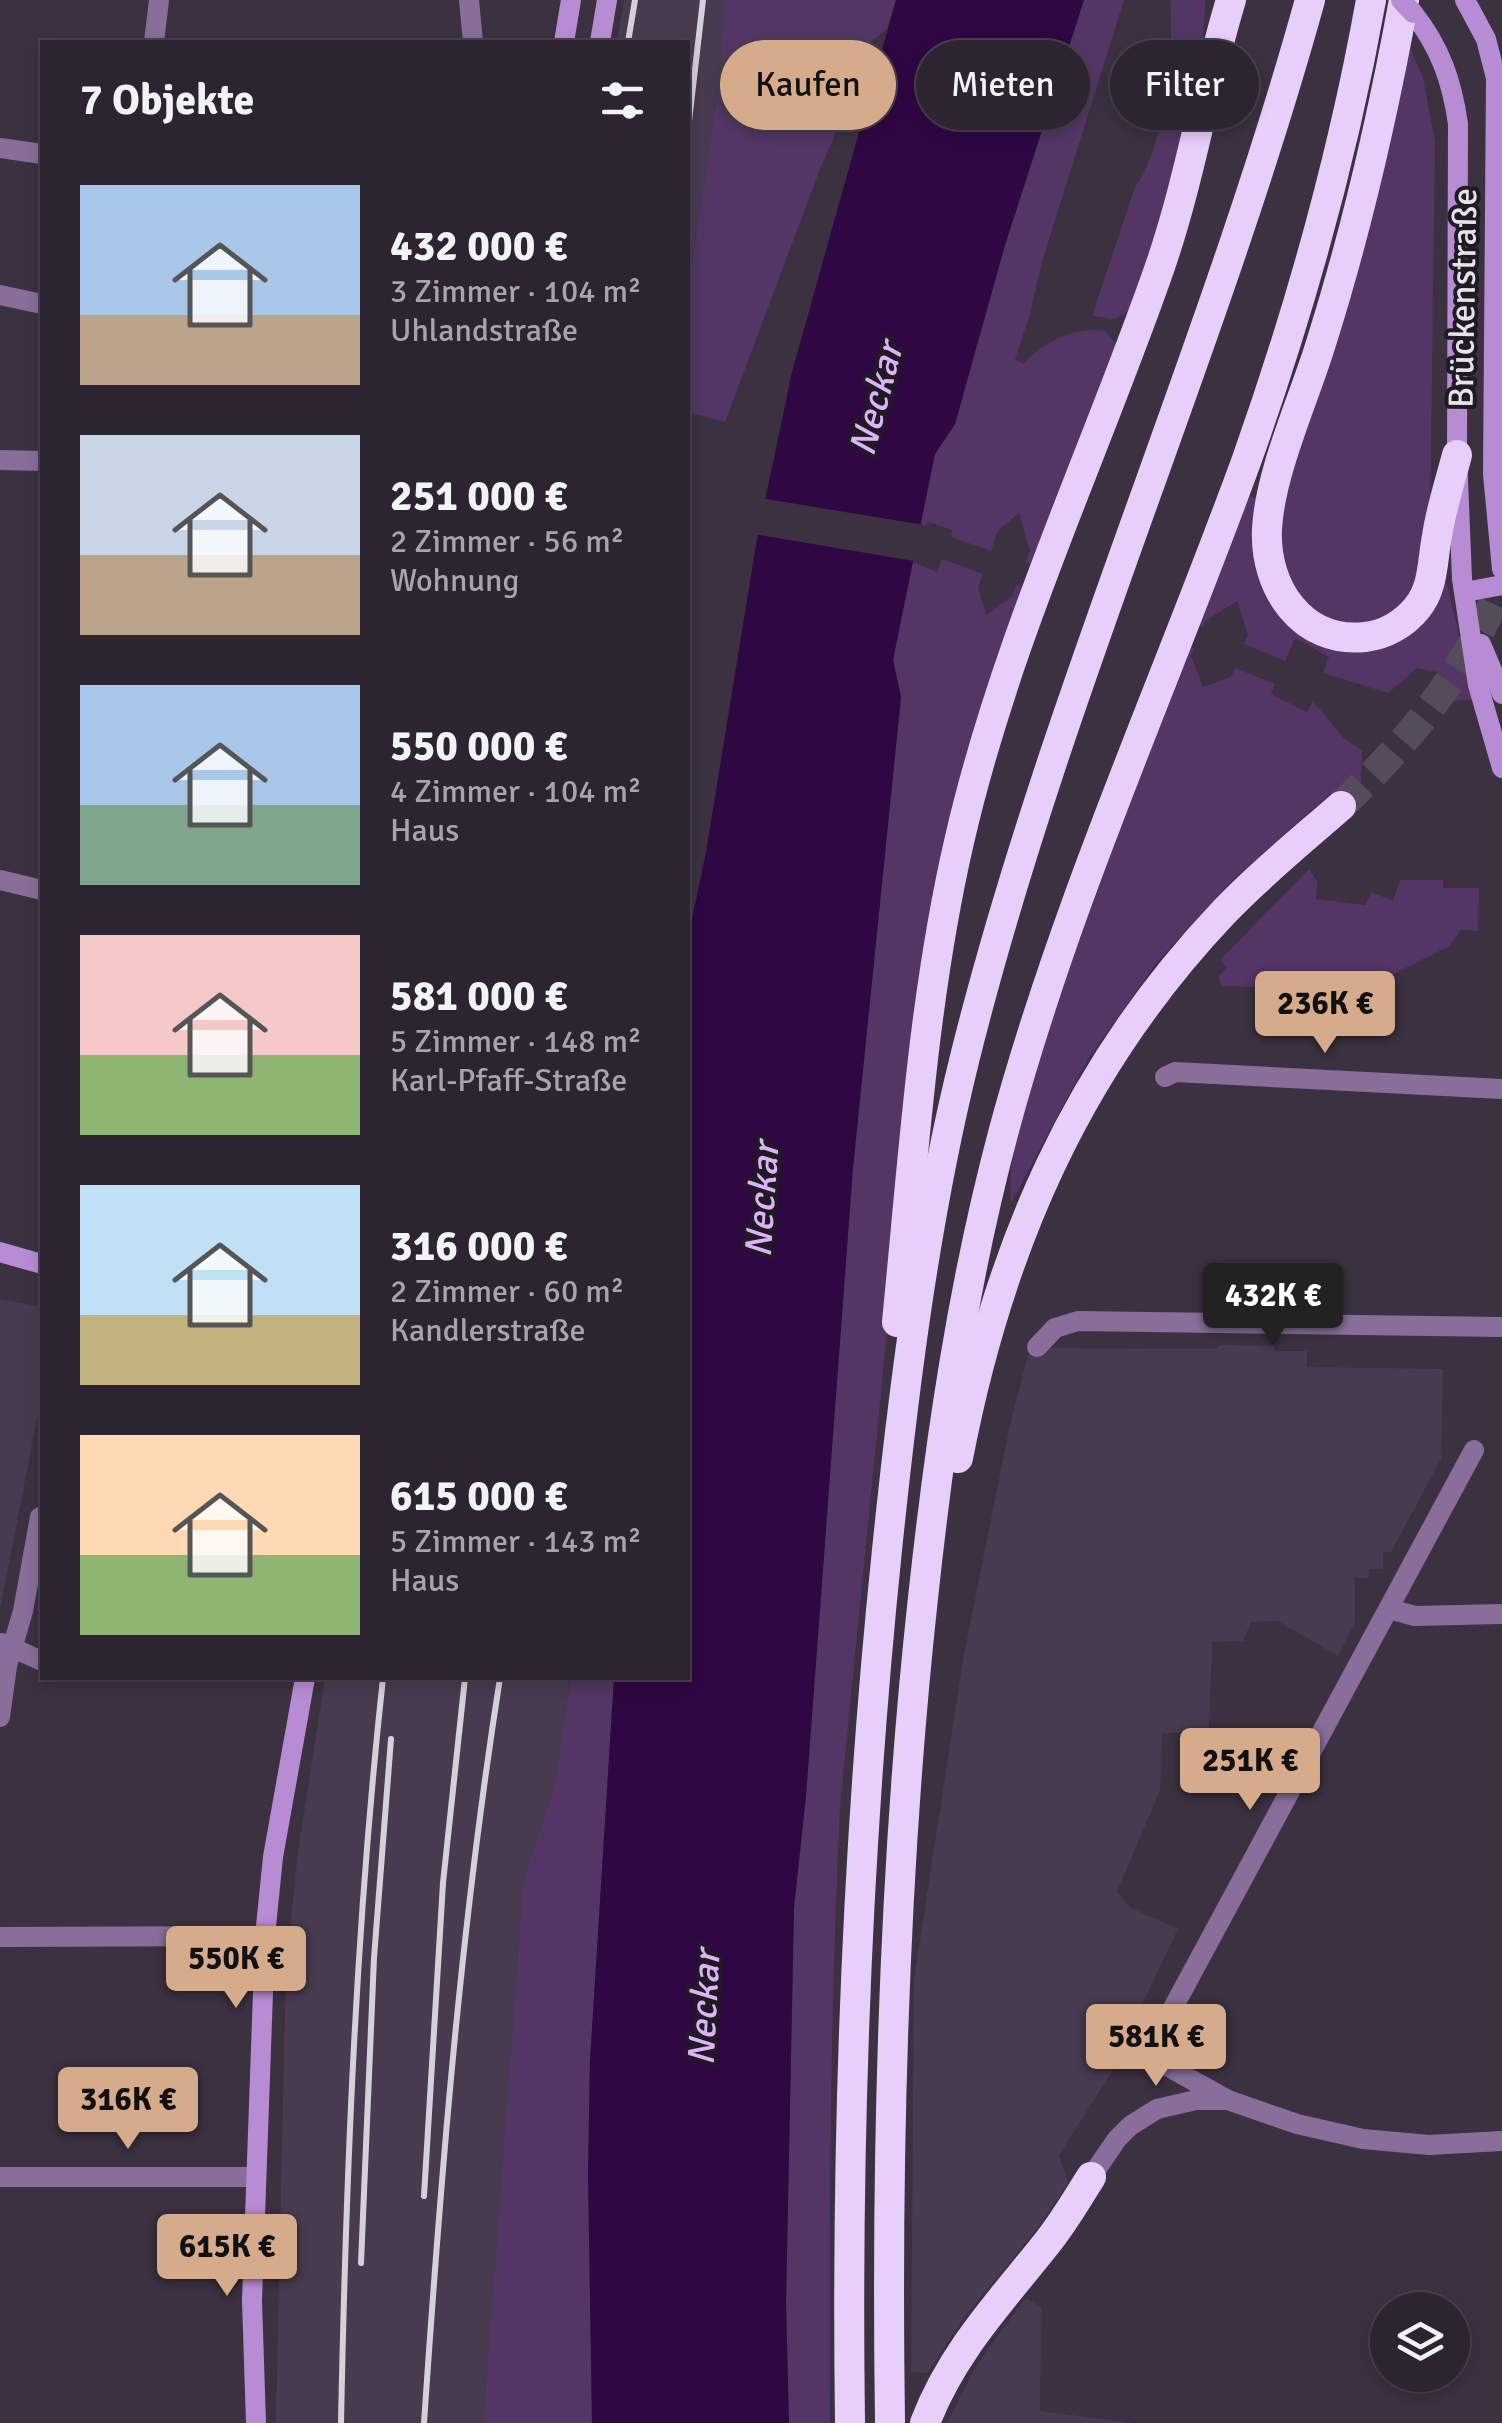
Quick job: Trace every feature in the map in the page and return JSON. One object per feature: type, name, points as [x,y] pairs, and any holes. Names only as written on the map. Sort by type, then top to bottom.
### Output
[{"type":"highway","points":[[1220,0],[1220,38]]},
{"type":"highway","points":[[883,1590],[886,1444],[900,1287],[930,1016],[958,844],[1020,628],[1135,335],[1177,216],[1231,0]]},
{"type":"highway","points":[[850,2423],[856,1969],[864,1816],[896,1463],[925,1266],[959,1084],[1034,812],[1251,195],[1310,0]]},
{"type":"highway","points":[[890,2423],[895,1982],[915,1671],[935,1488],[972,1271],[1004,1130],[1075,910],[1280,360],[1328,194],[1371,0]]},
{"type":"highway","points":[[1403,0],[1382,118],[1344,266],[1269,510],[1268,555],[1276,584],[1289,606],[1317,630],[1340,637],[1372,636],[1403,622],[1430,587],[1436,536],[1456,455]]},
{"type":"highway","points":[[915,1671],[962,1435],[986,1338],[1017,1240],[1064,1134],[1114,1050],[1186,954],[1249,887],[1341,806]]},
{"type":"highway","points":[[925,2423],[962,2350],[1048,2242],[1091,2177]]},
{"type":"main road","points":[[564,40],[571,0]]},
{"type":"main road","points":[[600,40],[607,0]]},
{"type":"main road","name":"Brückenstraße","points":[[1403,0],[1432,38],[1447,72],[1458,139],[1456,455],[1466,601],[1478,685],[1502,768]]},
{"type":"main road","name":"Brückenstraße","points":[[1465,0],[1482,30],[1494,64],[1497,99],[1493,474],[1502,568]]},
{"type":"main road","points":[[1466,601],[1502,585]]},
{"type":"main road","name":"Brückenstraße","points":[[1466,601],[1502,694]]},
{"type":"main road","points":[[0,1252],[40,1263]]},
{"type":"main road","points":[[256,2423],[252,2301],[264,1936],[274,1850],[305,1680]]},
{"type":"street","points":[[154,40],[159,0]]},
{"type":"street","points":[[469,0],[473,40]]},
{"type":"street","points":[[0,148],[40,154]]},
{"type":"street","points":[[0,296],[40,304]]},
{"type":"street","points":[[0,460],[40,461]]},
{"type":"street","points":[[0,880],[40,890]]},
{"type":"street","points":[[1165,1076],[1175,1072],[1502,1089]]},
{"type":"street","points":[[1038,1347],[1055,1328],[1078,1321],[1502,1327]]},
{"type":"street","points":[[1474,1450],[1153,2045],[1158,2061],[1228,2100],[1297,2124],[1363,2140],[1429,2145],[1502,2141]]},
{"type":"street","points":[[0,1717],[6,1645],[23,1611],[40,1523]]},
{"type":"street","points":[[1390,1609],[1415,1616],[1493,1614]]},
{"type":"street","points":[[6,1645],[40,1659]]},
{"type":"street","points":[[0,1937],[264,1936]]},
{"type":"street","points":[[1091,2177],[1122,2132],[1138,2120],[1184,2102],[1228,2100]]},
{"type":"street","points":[[0,2177],[256,2177]]},
{"type":"shaded area","points":[[624,0],[724,0],[720,79],[690,275],[690,40],[617,40]]},
{"type":"shaded area","points":[[724,0],[896,0],[887,29],[873,40],[722,40]]},
{"type":"shaded area","points":[[1084,0],[1124,0],[1090,109],[1090,40],[1071,40]]},
{"type":"shaded area","points":[[1170,0],[1205,0],[1203,40],[1171,40]]},
{"type":"shaded area","points":[[1407,41],[1423,78],[1435,141],[1430,520],[1417,589],[1388,618],[1349,627],[1306,609],[1289,588],[1277,532]]},
{"type":"shaded area","points":[[720,79],[720,130],[837,130],[725,422],[690,413],[690,275]]},
{"type":"shaded area","points":[[1042,130],[1083,130],[1015,359],[1024,364],[1050,342],[1083,331],[1105,331],[1118,346],[1034,565],[1025,562],[1030,551],[1019,513],[997,532],[991,551],[951,537],[952,530],[928,522],[926,526],[919,524],[935,454],[955,424]]},
{"type":"shaded area","points":[[1159,130],[1186,130],[1129,311],[1115,319],[1092,316],[1135,187]]},
{"type":"shaded area","points":[[1248,496],[1261,500],[1259,557],[1340,647],[1442,582],[1447,584],[1474,699],[1444,702],[1437,672],[1417,668],[1388,693],[1323,673],[1329,657],[1295,638],[1285,661],[1244,644],[1248,635],[1237,601],[1205,621],[1203,628],[1198,625]]},
{"type":"shaded area","points":[[942,559],[983,574],[978,587],[986,615],[1012,596],[1016,585],[1025,587],[914,1059],[840,1807],[831,2115],[830,2423],[789,2423],[786,2303],[794,1907],[806,1796],[853,1168],[901,697],[893,660],[912,561],[937,572]]},
{"type":"shaded area","points":[[1189,648],[1194,649],[1191,656],[1203,687],[1231,677],[1235,668],[1275,684],[1271,694],[1307,712],[1313,701],[1343,737],[1362,751],[1361,782],[1350,816],[1330,794],[1234,879],[1158,961],[1088,1059],[1011,1203],[1013,1158],[1029,1089]]},
{"type":"shaded area","points":[[1309,869],[1317,881],[1316,899],[1365,905],[1372,892],[1393,901],[1400,880],[1443,880],[1443,888],[1479,888],[1478,931],[1461,930],[1449,946],[1277,1033],[1270,1033],[1270,1002],[1255,987],[1222,986],[1218,977],[1227,967],[1220,960]]},
{"type":"shaded area","points":[[0,1299],[40,1307],[40,1403],[0,1609]]},
{"type":"shaded area","points":[[1219,1345],[1307,1351],[1307,1367],[1443,1369],[1441,1459],[1391,1552],[1383,1552],[1383,1569],[1369,1569],[1368,1578],[1355,1578],[1355,1622],[1338,1656],[1278,1621],[1251,1622],[1243,1641],[1212,1642],[1209,1729],[1162,1734],[1160,1790],[1117,1892],[1131,1908],[1178,1929],[1127,2036],[1132,2040],[1059,2155],[1068,2183],[1036,2230],[964,2318],[927,2373],[911,2372],[914,1980],[963,1660],[1010,1425],[1030,1348],[1218,1349]]},
{"type":"shaded area","points":[[325,1680],[571,1680],[553,1791],[523,1882],[483,2423],[276,2423],[286,1966],[298,1852]]},
{"type":"shaded area","points":[[571,1680],[614,1680],[590,2061],[592,2423],[483,2423],[523,1882],[553,1791]]},
{"type":"shaded area","points":[[1026,2298],[1041,2307],[1040,2411],[1133,2423],[947,2423],[978,2363]]},
{"type":"water","name":"Neckar","points":[[896,0],[1084,0],[1071,40],[916,40],[916,130],[1042,130],[955,424],[935,454],[893,660],[901,697],[853,1168],[806,1796],[794,1907],[786,2303],[789,2423],[592,2423],[590,2061],[614,1680],[690,1680],[690,928],[757,539],[792,372],[860,130],[896,130],[896,40],[885,40]]},
{"type":"pier","points":[[760,498],[924,525],[916,565],[914,561],[753,534]]},
{"type":"tunnel","points":[[1341,806],[1433,704],[1470,648],[1502,584]]},
{"type":"railway","points":[[628,40],[635,0]]},
{"type":"railway","points":[[690,113],[703,0]]},
{"type":"railway","points":[[341,2423],[354,2050],[383,1680]]},
{"type":"railway","points":[[424,2196],[443,1883],[465,1680]]},
{"type":"railway","points":[[424,2423],[454,2049],[474,1863],[500,1680]]},
{"type":"railway","points":[[361,2263],[374,1958],[391,1739]]}]
